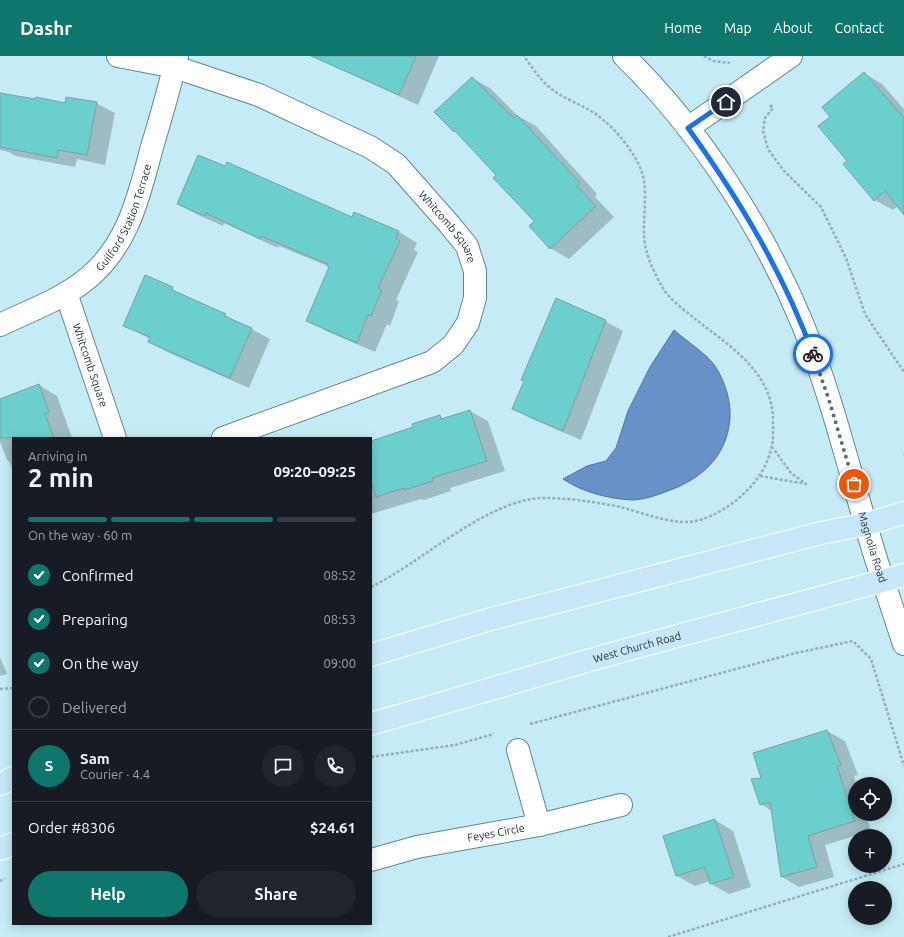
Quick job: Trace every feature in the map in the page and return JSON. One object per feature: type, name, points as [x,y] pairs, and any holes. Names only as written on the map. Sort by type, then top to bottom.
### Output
[{"type":"main road","points":[[372,655],[491,618],[821,533],[866,524],[904,514]]},
{"type":"main road","name":"West Church Road","points":[[372,724],[611,654],[904,575]]},
{"type":"main road","points":[[0,784],[12,778]]},
{"type":"main road","points":[[0,849],[12,844]]},
{"type":"street","name":"Whitcomb Square","points":[[118,56],[176,61],[259,95],[370,147],[396,164],[450,225],[467,246],[475,271],[475,298],[468,324],[453,345],[432,362],[226,437]]},
{"type":"street","name":"Magnolia Road","points":[[624,56],[643,75],[688,128],[727,183],[768,252],[802,324],[829,400],[883,580],[904,644]]},
{"type":"street","points":[[688,128],[752,85],[791,56]]},
{"type":"street","name":"Guilford Station Terrace","points":[[0,325],[66,293],[88,278],[103,264],[123,236],[134,212],[176,61]]},
{"type":"street","name":"Whitcomb Square","points":[[66,293],[115,437]]},
{"type":"street","points":[[518,750],[539,825]]},
{"type":"street","name":"Feyes Circle","points":[[372,860],[417,847],[539,825],[621,806]]},
{"type":"path","points":[[372,586],[413,563],[471,524],[507,506],[542,498],[574,500],[619,507],[680,522],[699,520],[725,509],[760,476],[773,447],[772,405],[762,382],[746,359],[683,309],[664,290],[646,252],[645,192],[640,165],[622,138],[594,113],[569,100],[549,87],[524,56]]},
{"type":"path","points":[[704,56],[713,61],[733,64],[773,108],[765,118],[763,132],[768,149],[783,170],[821,207],[846,258],[865,314],[904,372]]},
{"type":"path","points":[[760,476],[806,484],[790,473],[773,447]]},
{"type":"path","points":[[523,726],[796,652],[853,641],[871,659],[904,766]]},
{"type":"path","points":[[0,689],[12,688]]},
{"type":"path","points":[[372,757],[455,745],[500,732]]},
{"type":"path","points":[[668,937],[904,864]]},
{"type":"water","points":[[674,330],[702,352],[712,362],[719,372],[724,385],[728,398],[730,418],[724,445],[717,456],[710,466],[690,481],[648,498],[632,500],[605,496],[570,484],[563,479],[587,466],[606,461],[616,448],[628,411],[650,367]]},
{"type":"building","points":[[311,56],[416,56],[399,95]]},
{"type":"building","points":[[864,72],[904,118],[904,215],[885,191],[874,201],[843,164],[847,161],[818,126],[830,117],[822,107]]},
{"type":"building","points":[[472,77],[514,118],[517,115],[580,183],[577,186],[596,206],[550,249],[529,226],[534,221],[493,178],[496,175],[455,131],[454,132],[434,112]]},
{"type":"building","points":[[0,93],[35,99],[36,97],[65,103],[66,97],[97,102],[87,155],[58,150],[57,158],[0,147]]},
{"type":"building","points":[[198,155],[225,166],[227,162],[352,217],[354,212],[399,231],[396,238],[400,241],[378,288],[382,290],[371,316],[368,315],[357,343],[306,321],[329,267],[327,266],[328,264],[261,236],[260,239],[206,213],[205,216],[177,204]]},
{"type":"building","points":[[145,275],[173,287],[172,290],[226,314],[224,316],[252,328],[230,378],[148,342],[150,337],[123,326]]},
{"type":"building","points":[[556,298],[606,320],[563,431],[512,409],[524,381],[521,380]]},
{"type":"building","points":[[39,384],[49,412],[45,414],[54,437],[0,438],[0,399]]},
{"type":"building","points":[[470,410],[487,461],[432,478],[433,481],[376,497],[372,485],[372,441],[413,427],[412,424],[440,415],[441,419]]},
{"type":"building","points":[[827,730],[841,765],[837,766],[848,800],[848,821],[855,821],[808,836],[817,867],[781,877],[770,802],[760,805],[751,779],[761,778],[753,753]]},
{"type":"building","points":[[715,819],[734,877],[710,884],[705,867],[676,876],[663,836]]},
{"type":"way so far","points":[[813,354],[829,400],[854,484]]},
{"type":"route","points":[[726,102],[688,128],[727,183],[768,252],[802,324],[813,354]]}]
